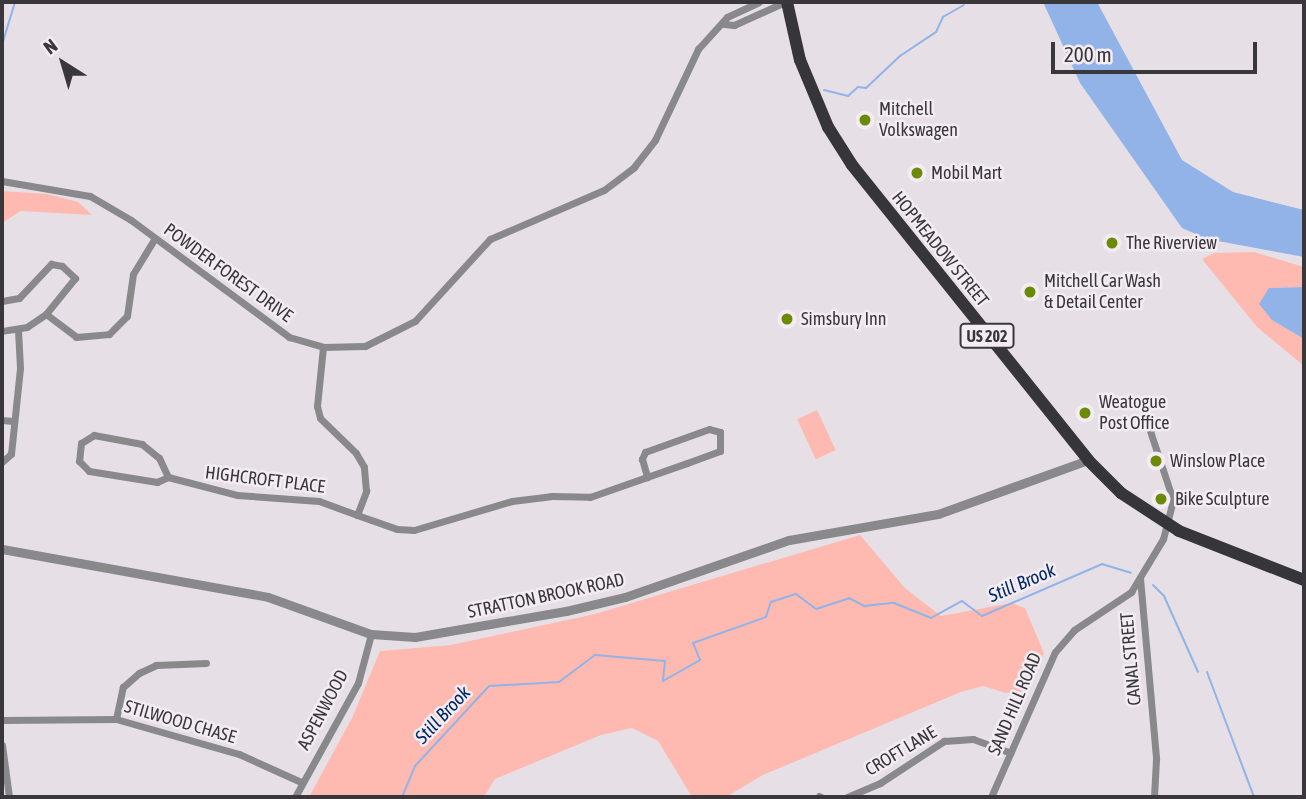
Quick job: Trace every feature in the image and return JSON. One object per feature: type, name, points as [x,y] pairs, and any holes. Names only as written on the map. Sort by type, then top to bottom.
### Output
[{"type":"highway","name":"HOPMEADOW STREET","points":[[786,2],[800,60],[828,127],[852,165],[1088,460],[1121,493],[1168,524],[1304,580]]},
{"type":"street","name":"POWDER FOREST DRIVE","points":[[2,181],[90,196],[155,238],[271,327],[323,347],[365,345],[397,333],[432,306],[466,260],[490,239],[604,190],[634,167],[655,140],[686,67],[710,34],[724,24],[727,17],[759,2]]},
{"type":"street","name":"POWDER FOREST DRIVE","points":[[724,24],[734,25],[786,2]]},
{"type":"street","points":[[46,314],[76,337],[109,334],[127,316],[133,274],[155,238]]},
{"type":"street","points":[[2,301],[19,298],[47,267],[56,263],[75,278],[46,314],[18,330],[2,331]]},
{"type":"street","points":[[2,462],[11,454],[20,368],[18,330]]},
{"type":"street","points":[[323,347],[317,406],[325,424],[356,453],[364,467],[366,491],[357,515]]},
{"type":"street","points":[[2,420],[13,421]]},
{"type":"street","name":"HIGHCROFT PLACE","points":[[168,477],[159,458],[142,444],[94,435],[81,443],[79,461],[89,471],[157,482],[168,477],[229,494],[319,501],[397,529],[414,530],[512,501],[551,496],[590,497],[647,477],[720,451],[720,432],[709,429],[645,452],[642,459],[647,477]]},
{"type":"street","points":[[1140,578],[1168,524],[1171,490],[1150,430]]},
{"type":"street","name":"STRATTON BROOK ROAD","points":[[2,549],[268,597],[371,634],[415,637],[578,608],[789,540],[963,507],[1088,460]]},
{"type":"street","name":"SAND HILL ROAD","points":[[991,797],[1055,652],[1074,631],[1131,592],[1140,578]]},
{"type":"street","name":"CANAL STREET","points":[[1140,578],[1156,760],[1154,797]]},
{"type":"street","name":"ASPENWOOD","points":[[295,797],[358,683],[371,634]]},
{"type":"street","points":[[116,719],[123,687],[139,673],[156,665],[206,663]]},
{"type":"street","name":"STILWOOD CHASE","points":[[2,720],[116,719],[239,754],[301,782]]},
{"type":"street","name":"CROFT LANE","points":[[847,797],[880,783],[944,741],[973,739],[1011,753]]},
{"type":"street","points":[[2,745],[9,797]]},
{"type":"shaded area","points":[[2,191],[47,194],[78,202],[92,215],[21,211],[2,223]]},
{"type":"shaded area","points":[[1254,252],[1304,267],[1304,287],[1269,288],[1272,320],[1304,339],[1304,366],[1257,327],[1202,259],[1214,253]]},
{"type":"shaded area","points":[[817,410],[836,450],[816,459],[797,419]]},
{"type":"shaded area","points":[[860,535],[905,588],[941,616],[1011,603],[1025,608],[1044,653],[1026,691],[1006,693],[983,686],[961,692],[763,775],[726,797],[692,797],[658,741],[632,728],[601,735],[495,779],[484,797],[309,797],[352,718],[380,651],[451,645],[595,614]]},
{"type":"water","points":[[1043,2],[1097,2],[1182,160],[1233,192],[1304,210],[1304,257],[1207,239],[1182,228],[1080,83]]},
{"type":"water","points":[[1304,287],[1304,339],[1272,320],[1259,304],[1269,288]]},
{"type":"waterway","points":[[2,45],[15,2]]},
{"type":"waterway","points":[[824,90],[848,96],[858,87],[866,88],[900,56],[936,32],[943,17],[964,5]]},
{"type":"waterway","name":"Still Brook","points":[[402,797],[415,766],[489,686],[559,682],[595,655],[665,661],[663,681],[700,660],[693,643],[766,617],[771,602],[796,594],[816,609],[849,598],[864,606],[894,603],[931,618],[962,601],[982,616],[1102,564],[1131,573]]},
{"type":"waterway","name":"Still Brook","points":[[1153,585],[1164,596],[1198,672]]},
{"type":"waterway","name":"Still Brook","points":[[1207,672],[1254,797]]},
{"type":"place","name":"Mitchell Volkswagen","points":[[865,120]]},
{"type":"place","name":"Mobil Mart","points":[[917,173]]},
{"type":"place","name":"The Riverview","points":[[1112,243]]},
{"type":"place","name":"Mitchell Car Wash & Detail Center","points":[[1030,292]]},
{"type":"place","name":"Simsbury Inn","points":[[787,319]]},
{"type":"place","name":"Weatogue Post Office","points":[[1085,413]]},
{"type":"place","name":"Winslow Place","points":[[1156,461]]},
{"type":"place","name":"Bike Sculpture","points":[[1161,499]]}]
